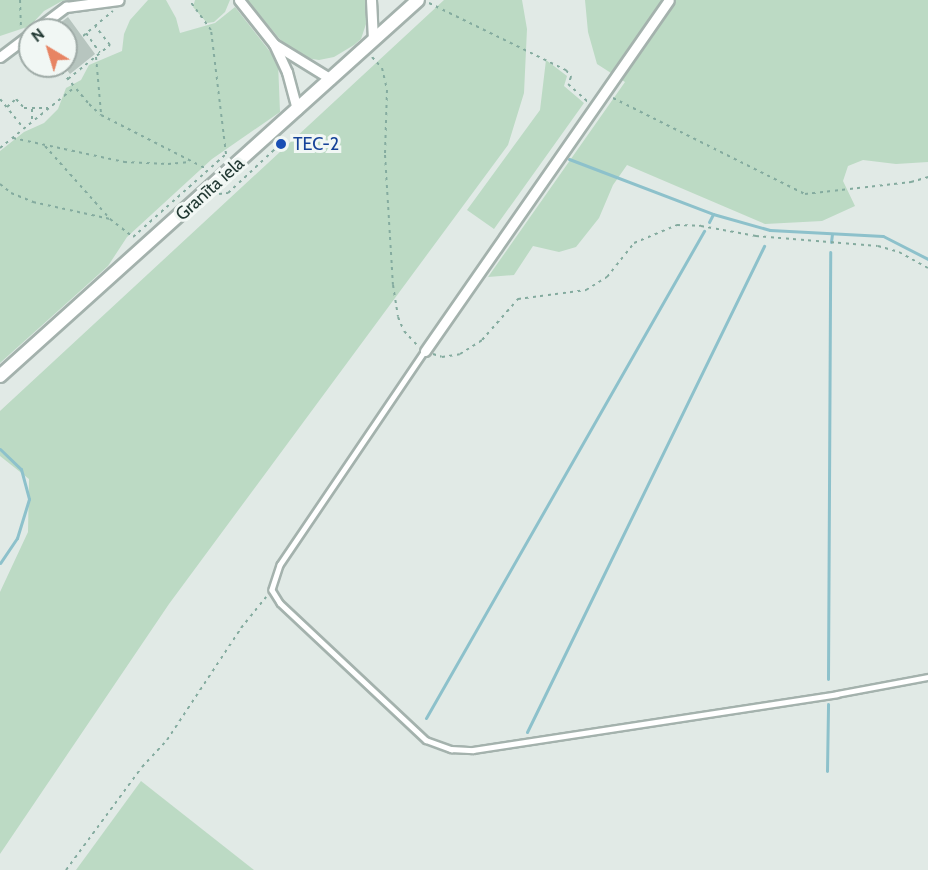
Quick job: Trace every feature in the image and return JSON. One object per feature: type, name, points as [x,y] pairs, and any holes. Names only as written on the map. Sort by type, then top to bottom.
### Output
[{"type":"main road","name":"Granīta iela","points":[[0,376],[418,0]]},
{"type":"street","points":[[51,18],[66,7],[118,0]]},
{"type":"street","points":[[239,0],[274,44],[287,72],[297,110]]},
{"type":"street","points":[[369,44],[371,0]]},
{"type":"street","points":[[425,351],[484,270],[669,0]]},
{"type":"street","points":[[0,57],[18,43]]},
{"type":"street","points":[[274,44],[331,79]]},
{"type":"lane","points":[[425,351],[280,565],[272,590],[280,603],[426,740],[462,750],[803,700],[928,677]]},
{"type":"path","points":[[19,18],[20,0]]},
{"type":"path","points":[[100,53],[84,35],[114,10],[118,0]]},
{"type":"path","points":[[45,146],[110,219],[133,237],[226,154],[211,30],[189,0]]},
{"type":"path","points":[[424,0],[566,70],[570,77],[568,84],[594,108]]},
{"type":"path","points":[[95,26],[110,45],[68,79],[101,115],[207,169]]},
{"type":"path","points":[[369,44],[382,68],[387,90],[386,155],[393,285],[398,317],[404,331],[425,351],[442,357],[460,354],[482,340],[518,299],[586,290],[607,277],[634,243],[677,225],[701,226],[756,236],[878,246],[899,252],[928,268]]},
{"type":"path","points":[[96,57],[101,115]]},
{"type":"path","points":[[0,148],[75,87]]},
{"type":"path","points":[[603,94],[806,194],[911,182],[928,177]]},
{"type":"path","points":[[0,99],[24,129]]},
{"type":"path","points":[[6,107],[16,99],[24,108],[50,108]]},
{"type":"path","points":[[32,109],[32,122]]},
{"type":"path","points":[[13,138],[124,162],[168,164],[192,162]]},
{"type":"path","points":[[217,193],[221,196],[228,193],[275,149]]},
{"type":"path","points":[[0,184],[11,193],[33,202],[110,219]]},
{"type":"path","points":[[66,870],[142,767],[167,740],[241,628],[272,590]]},
{"type":"green space","points":[[0,0],[71,0],[62,1],[44,11],[37,18],[18,18],[18,30],[0,36]]},
{"type":"green space","points":[[148,0],[166,0],[176,18],[180,33],[215,23],[235,7],[278,62],[280,112],[212,159],[127,237],[108,266],[0,363],[0,151],[24,132],[44,123],[58,109],[66,88],[81,80],[89,65],[122,51],[124,34],[130,20]]},
{"type":"green space","points":[[195,0],[230,0],[225,12],[214,22],[207,23],[193,7]]},
{"type":"green space","points":[[247,0],[366,0],[368,18],[361,39],[354,45],[334,57],[319,60],[306,58],[289,50]]},
{"type":"green space","points":[[444,0],[522,0],[527,29],[524,93],[508,145],[169,604],[0,854],[0,592],[28,532],[29,479],[0,456],[0,411]]},
{"type":"green space","points":[[585,0],[928,0],[928,162],[896,164],[863,160],[848,166],[843,181],[855,206],[822,221],[765,224],[627,165],[613,185],[599,218],[576,247],[559,252],[533,246],[514,275],[488,277],[625,82],[597,64],[588,32]]},
{"type":"green space","points":[[546,60],[567,76],[564,86],[584,103],[494,229],[467,210],[540,110]]},
{"type":"green space","points":[[141,781],[254,870],[76,870]]},
{"type":"building","points":[[78,31],[95,54],[78,68]]},
{"type":"waterway","points":[[569,159],[713,214],[770,230],[883,236],[928,259]]},
{"type":"waterway","points":[[709,222],[713,214]]},
{"type":"waterway","points":[[426,718],[704,231]]},
{"type":"waterway","points":[[831,242],[832,234]]},
{"type":"waterway","points":[[527,732],[764,246]]},
{"type":"waterway","points":[[828,679],[830,252]]},
{"type":"waterway","points":[[0,449],[21,469],[29,499],[17,538],[0,563]]},
{"type":"waterway","points":[[827,771],[828,704]]},
{"type":"place","name":"TEC-2","points":[[281,144]]}]
